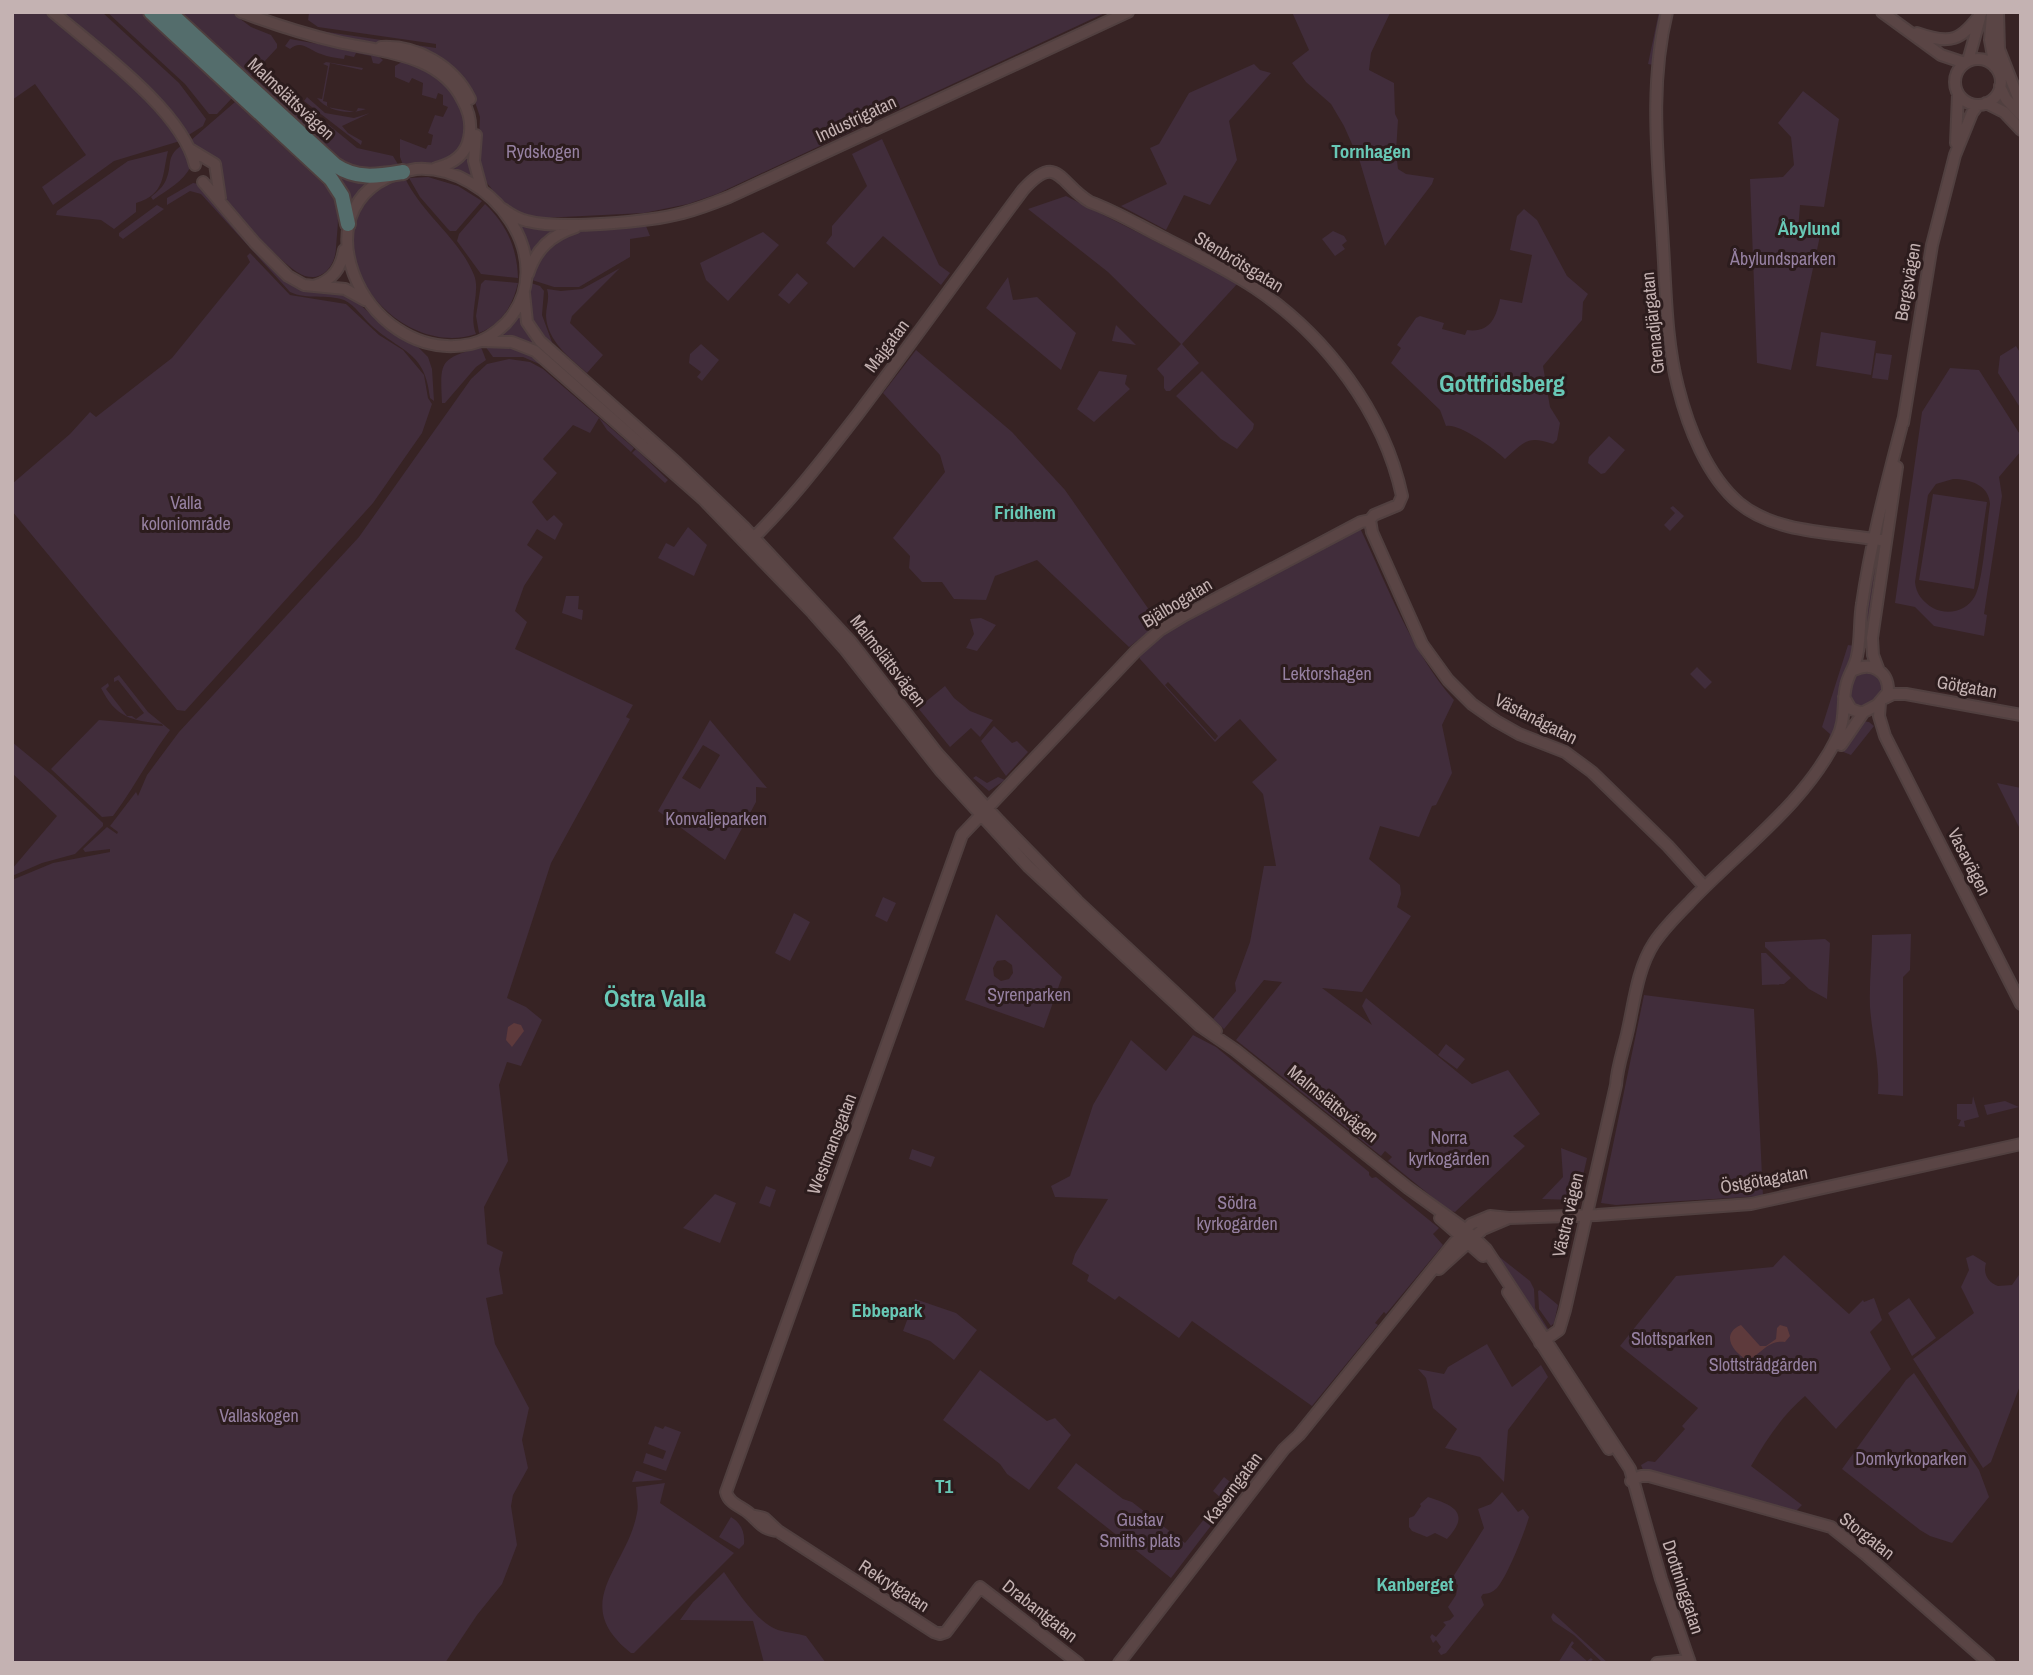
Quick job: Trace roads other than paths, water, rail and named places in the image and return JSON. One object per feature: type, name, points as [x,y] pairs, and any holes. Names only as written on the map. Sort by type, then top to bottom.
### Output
[{"type":"highway","name":"Malmslättsvägen","points":[[150,12],[331,179],[342,196],[346,232]]},
{"type":"highway","name":"Malmslättsvägen","points":[[169,12],[335,165],[350,174],[362,176],[403,172]]},
{"type":"main road","points":[[53,12],[169,117],[188,147],[195,165],[194,174],[283,271],[299,283],[312,287],[345,289],[368,301]]},
{"type":"main road","points":[[240,12],[282,28],[412,59],[434,69],[452,84],[465,104],[470,125],[465,150],[449,164],[403,172],[386,178],[371,189],[358,204],[346,232],[342,262],[337,272],[325,282],[312,287]]},
{"type":"main road","name":"Industrigatan","points":[[503,209],[517,218],[535,223],[589,224],[651,220],[706,206],[1128,12]]},
{"type":"main road","name":"Grenadjärgatan","points":[[1667,12],[1658,56],[1656,110],[1667,304],[1674,370],[1694,433],[1720,482],[1732,497],[1753,513],[1768,521],[1787,526],[1880,540]]},
{"type":"main road","points":[[1882,12],[1941,55],[1956,75]]},
{"type":"main road","points":[[1906,29],[1938,39],[1954,39],[1966,33],[1982,12]]},
{"type":"main road","points":[[1982,12],[1966,62],[1956,75],[1958,94],[1969,103],[1982,104],[2004,112],[2021,130]]},
{"type":"main road","points":[[1982,104],[1997,94],[2000,86],[1990,40],[1993,12]]},
{"type":"main road","points":[[1998,12],[1998,49],[2021,105]]},
{"type":"main road","points":[[371,48],[393,46],[423,54],[446,69],[463,86],[476,116],[474,161],[481,187]]},
{"type":"main road","points":[[1941,55],[1966,62],[1982,60],[1995,67]]},
{"type":"main road","points":[[2000,86],[2006,99],[2021,115]]},
{"type":"main road","name":"Bergsvägen","points":[[1854,670],[1858,654],[1862,602],[1880,540],[1904,417],[1926,276],[1955,155],[1958,94]]},
{"type":"main road","name":"Bergsvägen","points":[[1955,155],[1972,113],[1982,104]]},
{"type":"main road","points":[[188,147],[215,164],[222,203]]},
{"type":"main road","points":[[195,165],[207,159]]},
{"type":"main road","points":[[346,232],[351,268],[368,301],[392,326],[424,342],[458,346],[482,341],[497,331],[511,317],[524,288],[523,248],[503,209],[481,187],[455,175],[430,169]]},
{"type":"main road","name":"Stenbrötsgatan","points":[[1052,170],[1090,202],[1234,275],[1260,292],[1305,329],[1336,363],[1370,415],[1388,454],[1401,493],[1400,502]]},
{"type":"main road","name":"Majgatan","points":[[750,541],[781,511],[809,477],[1023,190],[1041,174],[1052,170]]},
{"type":"main road","points":[[203,183],[211,182],[217,176]]},
{"type":"main road","name":"Industrigatan","points":[[524,288],[536,256],[547,242],[568,229],[589,224]]},
{"type":"main road","name":"Malmslättsvägen","points":[[524,288],[527,321],[540,341],[677,463],[750,541],[844,648],[929,757],[983,811],[1028,866],[1209,1033],[1235,1050],[1467,1236]]},
{"type":"main road","name":"Malmslättsvägen","points":[[482,341],[512,342],[535,351],[750,541]]},
{"type":"main road","name":"Bjälbogatan","points":[[983,811],[1131,655],[1157,632],[1400,502]]},
{"type":"main road","name":"Västanågatan","points":[[1370,520],[1371,532],[1419,636],[1448,680],[1472,704],[1496,721],[1519,734],[1565,752],[1594,773],[1668,846],[1704,886]]},
{"type":"main road","name":"Bergsvägen","points":[[1880,540],[1872,638],[1873,655],[1882,673]]},
{"type":"main road","points":[[1882,673],[1888,687],[1882,701],[1864,713],[1851,709],[1844,697],[1848,677],[1854,670],[1869,666],[1882,673],[1906,694]]},
{"type":"main road","name":"Götgatan","points":[[1882,701],[1893,694],[1906,694],[2021,715]]},
{"type":"main road","name":"Västra vägen","points":[[1543,1341],[1560,1328],[1616,1086],[1617,1068],[1640,974],[1649,951],[1664,930],[1704,886],[1799,794],[1826,758],[1840,732],[1844,697]]},
{"type":"main road","name":"Vasavägen","points":[[1882,701],[1879,716],[1885,736],[2021,1004]]},
{"type":"main road","name":"Västra vägen","points":[[1747,847],[1764,835],[1803,797],[1864,713]]},
{"type":"main road","name":"Vasavägen","points":[[1864,713],[1885,736]]},
{"type":"main road","name":"Westmansgatan","points":[[726,1492],[958,844],[962,835],[983,811]]},
{"type":"main road","name":"Östgötagatan","points":[[1467,1236],[1477,1220],[1496,1216],[1509,1218],[1586,1215],[1757,1203],[2021,1144]]},
{"type":"main road","name":"Östgötagatan","points":[[1467,1236],[1509,1218]]},
{"type":"main road","points":[[1467,1236],[1488,1261],[1543,1341],[1633,1482]]},
{"type":"main road","name":"Kaserngatan","points":[[1357,1364],[1366,1357],[1467,1236]]},
{"type":"main road","name":"Kaserngatan","points":[[1119,1663],[1284,1449],[1299,1435],[1357,1364],[1362,1354],[1467,1236]]},
{"type":"main road","name":"Kaserngatan","points":[[1126,1663],[1289,1452],[1299,1435]]},
{"type":"main road","name":"Storgatan","points":[[1633,1482],[1655,1479],[1831,1527],[1989,1663]]},
{"type":"main road","name":"Drottninggatan","points":[[1633,1482],[1671,1613],[1690,1662]]},
{"type":"main road","name":"Rekrytgatan","points":[[726,1492],[730,1501],[763,1527],[778,1531],[934,1632],[946,1632],[980,1587]]},
{"type":"main road","name":"Drabantgatan","points":[[980,1587],[1078,1663]]},
{"type":"main road","points":[[1657,1663],[1690,1662]]},
{"type":"district","name":"Tornhagen","points":[[1371,151]]},
{"type":"district","name":"Åbylund","points":[[1809,228]]},
{"type":"district","name":"Gottfridsberg","points":[[1502,384]]},
{"type":"district","name":"Fridhem","points":[[1025,512]]},
{"type":"district","name":"Östra Valla","points":[[655,999]]},
{"type":"district","name":"Ebbepark","points":[[887,1310]]},
{"type":"district","name":"T1","points":[[944,1486]]},
{"type":"district","name":"Kanberget","points":[[1415,1584]]},
{"type":"park label","name":"Rydskogen","points":[[543,152]]},
{"type":"park label","name":"Åbylundsparken","points":[[1783,259]]},
{"type":"park label","name":"Valla koloniområde","points":[[186,513]]},
{"type":"park label","name":"Lektorshagen","points":[[1327,674]]},
{"type":"park label","name":"Konvaljeparken","points":[[716,819]]},
{"type":"park label","name":"Syrenparken","points":[[1029,995]]},
{"type":"park label","name":"Norra kyrkogården","points":[[1449,1148]]},
{"type":"park label","name":"Södra kyrkogården","points":[[1237,1213]]},
{"type":"park label","name":"Slottsparken","points":[[1672,1339]]},
{"type":"park label","name":"Slottsträdgården","points":[[1763,1365]]},
{"type":"park label","name":"Vallaskogen","points":[[259,1416]]},
{"type":"park label","name":"Domkyrkoparken","points":[[1911,1459]]},
{"type":"park label","name":"Gustav Smiths plats","points":[[1140,1530]]}]
